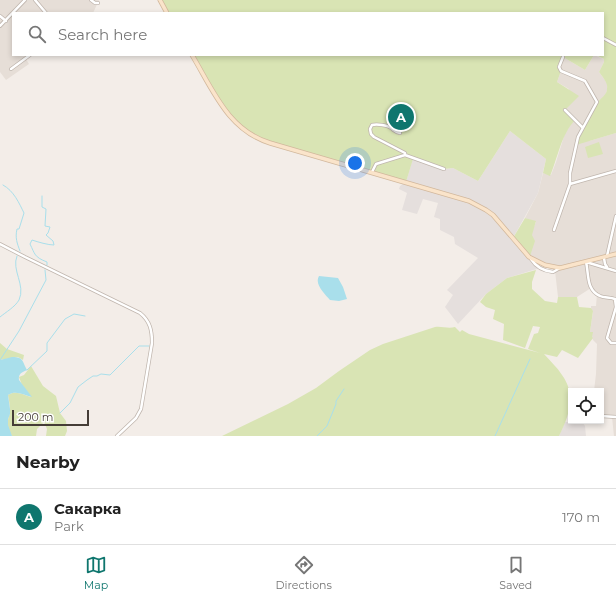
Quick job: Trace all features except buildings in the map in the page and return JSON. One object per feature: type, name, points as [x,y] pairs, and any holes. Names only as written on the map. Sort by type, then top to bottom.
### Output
[{"type":"main road","points":[[160,0],[166,12]]},
{"type":"main road","points":[[193,56],[228,114],[240,127],[255,138],[463,198],[480,206],[493,215],[531,258],[545,265],[560,268],[616,254]]},
{"type":"main road","points":[[524,251],[544,262],[554,265],[567,266]]},
{"type":"street","points":[[14,12],[24,0]]},
{"type":"street","points":[[35,0],[45,12]]},
{"type":"street","points":[[91,0],[95,3],[98,2]]},
{"type":"street","points":[[0,26],[12,14]]},
{"type":"street","points":[[0,16],[6,21]]},
{"type":"street","points":[[604,39],[616,45]]},
{"type":"street","points":[[11,69],[29,56]]},
{"type":"street","points":[[554,230],[570,184],[570,173],[578,137],[582,127],[597,102],[585,81],[561,71],[559,67],[563,56]]},
{"type":"street","points":[[565,110],[582,127]]},
{"type":"street","points":[[400,133],[391,128],[380,125],[372,125],[370,129],[371,134],[405,153],[406,155],[444,169]]},
{"type":"street","points":[[372,172],[376,164],[406,155]]},
{"type":"street","points":[[570,184],[616,171]]},
{"type":"street","points":[[607,268],[604,264],[605,257],[616,216]]},
{"type":"street","points":[[0,244],[140,313],[150,324],[152,343],[141,409],[136,418],[117,436]]},
{"type":"street","points":[[616,271],[586,262],[591,288],[599,296],[615,299],[616,307],[608,334],[608,341],[611,343],[616,343]]},
{"type":"street","points":[[604,416],[616,417]]},
{"type":"shaded area","points":[[0,0],[99,0],[93,12],[12,12],[12,56],[29,56],[26,59],[29,64],[6,80],[0,72]]},
{"type":"shaded area","points":[[593,56],[604,59],[599,72],[607,83],[607,90],[605,96],[597,102],[589,141],[616,133],[616,436],[614,436],[612,417],[604,416],[604,388],[594,388],[597,344],[593,340],[590,332],[593,312],[591,306],[596,306],[597,294],[591,288],[577,297],[558,297],[555,271],[558,270],[529,257],[532,231],[536,222],[525,218],[538,193],[543,173],[551,175],[565,133],[574,120],[565,110],[569,89],[557,82],[561,71],[559,67],[563,57],[585,70]]},
{"type":"shaded area","points":[[510,131],[546,159],[538,193],[513,238],[540,268],[507,278],[486,294],[458,324],[445,307],[453,295],[447,290],[478,258],[455,244],[454,237],[440,230],[440,219],[434,217],[438,203],[423,199],[417,214],[402,210],[407,193],[399,189],[400,186],[406,182],[413,158],[444,169],[453,168],[478,181]]},
{"type":"shaded area","points":[[565,422],[568,422],[568,424],[584,424],[585,426],[586,436],[559,436]]},
{"type":"green space","points":[[160,0],[616,0],[616,133],[576,145],[581,129],[587,118],[607,91],[607,85],[599,72],[604,59],[598,56],[604,56],[604,12],[166,12]]},
{"type":"green space","points":[[193,56],[593,56],[585,70],[563,57],[559,67],[561,71],[557,82],[579,96],[565,110],[575,120],[566,132],[550,176],[543,173],[546,159],[510,131],[478,181],[453,168],[444,169],[413,159],[406,182],[255,138],[233,121]]},
{"type":"green space","points":[[599,142],[603,154],[588,158],[585,147]]},
{"type":"green space","points":[[525,218],[536,221],[532,235],[535,241],[530,256],[513,238]]},
{"type":"green space","points":[[536,270],[532,282],[532,289],[545,301],[557,303],[558,297],[577,297],[579,307],[591,308],[593,311],[590,332],[593,332],[593,338],[578,358],[562,350],[557,357],[544,354],[560,372],[568,388],[568,413],[559,436],[222,436],[288,404],[316,388],[370,350],[383,344],[435,327],[455,327],[460,332],[462,330],[469,334],[540,353],[528,349],[534,334],[538,333],[540,327],[533,326],[525,348],[503,340],[504,324],[493,319],[495,310],[486,307],[480,302],[486,294],[507,278]]},
{"type":"green space","points":[[0,343],[7,349],[24,355],[23,360],[18,357],[0,360]]},
{"type":"green space","points":[[31,366],[43,386],[56,396],[60,413],[66,421],[67,431],[65,436],[46,436],[47,429],[44,422],[37,429],[36,436],[12,436],[10,433],[8,428],[10,411],[8,395],[17,393],[31,397],[22,385],[19,377],[24,375]]},
{"type":"water","points":[[319,276],[338,278],[347,299],[339,301],[330,300],[319,286]]},
{"type":"water","points":[[12,357],[21,359],[27,370],[19,376],[19,380],[32,397],[17,393],[8,395],[10,414],[8,425],[12,436],[0,436],[0,360]]},
{"type":"waterway","points":[[3,185],[13,194],[24,213],[19,229],[17,229],[16,232],[20,251]]},
{"type":"waterway","points":[[42,196],[42,207],[46,209],[45,226],[50,227],[46,235],[53,241],[54,245],[32,240],[30,244],[36,255],[47,262],[47,265]]},
{"type":"waterway","points":[[0,317],[15,305],[21,294],[16,267],[17,256]]},
{"type":"waterway","points":[[0,360],[19,331],[46,280],[45,270]]},
{"type":"waterway","points":[[27,370],[47,351],[47,343],[65,319],[74,314],[85,316]]},
{"type":"waterway","points":[[60,413],[70,403],[78,387],[87,380],[93,376],[101,374],[110,375],[139,346],[149,346]]},
{"type":"waterway","points":[[495,436],[530,359]]},
{"type":"waterway","points":[[317,436],[327,426],[336,401],[344,389]]},
{"type":"place","name":"Сакарка","points":[[401,117]]}]
